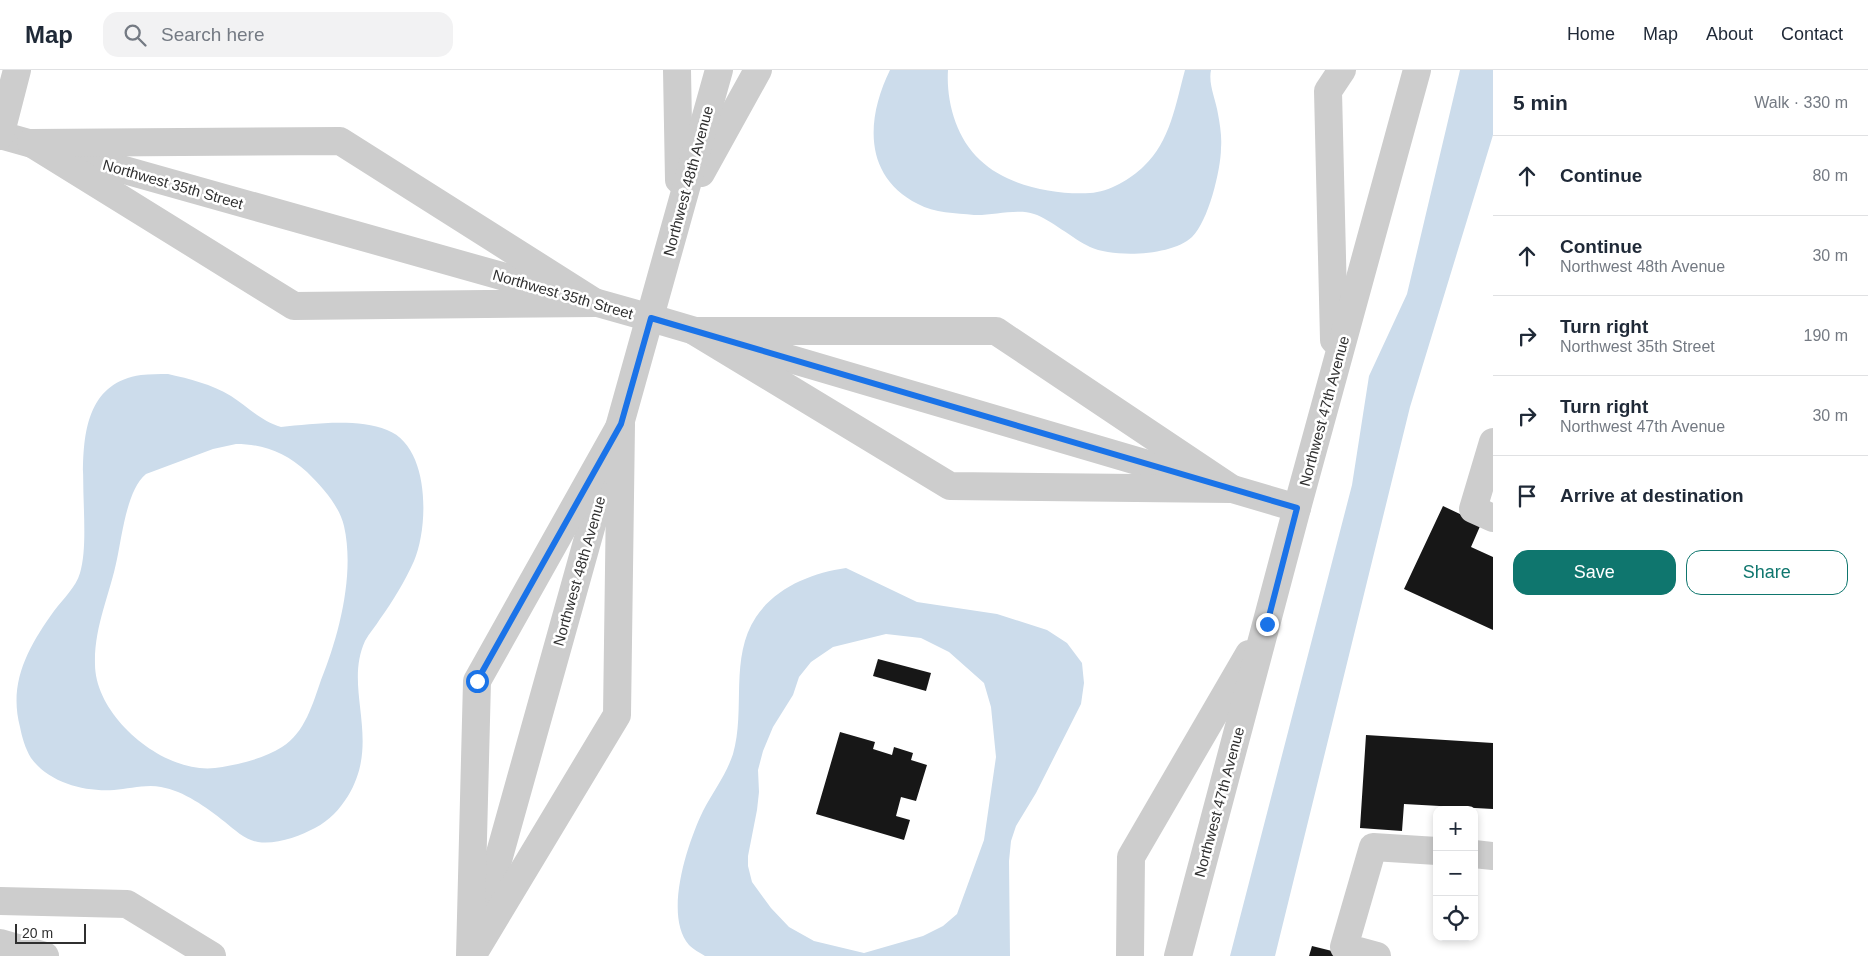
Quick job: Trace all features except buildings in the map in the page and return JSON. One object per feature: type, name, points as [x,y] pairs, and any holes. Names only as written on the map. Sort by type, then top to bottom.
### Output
[{"type":"street","points":[[0,135],[17,70]]},
{"type":"street","points":[[677,70],[680,212]]},
{"type":"street","name":"Northwest 48th Avenue","points":[[471,956],[719,70]]},
{"type":"street","points":[[680,212],[758,70]]},
{"type":"street","points":[[1335,370],[1328,91],[1342,70]]},
{"type":"street","name":"Northwest 47th Avenue","points":[[1178,956],[1297,508],[1417,70]]},
{"type":"street","name":"Northwest 35th Street","points":[[0,135],[651,318],[1297,508]]},
{"type":"street","points":[[31,143],[340,141],[596,303]]},
{"type":"street","points":[[31,143],[294,306],[596,303]]},
{"type":"street","points":[[694,331],[996,331],[1232,489]]},
{"type":"street","points":[[694,331],[950,486],[1232,489]]},
{"type":"street","points":[[471,956],[477,681],[621,424]]},
{"type":"street","points":[[471,956],[617,715],[621,424]]},
{"type":"street","points":[[1493,442],[1473,509],[1493,518]]},
{"type":"street","points":[[1130,956],[1130,857],[1267,624]]},
{"type":"street","points":[[1377,956],[1344,947],[1372,847],[1433,851]]},
{"type":"street","points":[[1478,854],[1493,856]]},
{"type":"street","points":[[0,900],[128,904],[212,956]]},
{"type":"street","points":[[0,943],[45,956]]},
{"type":"water","points":[[890,70],[948,70],[951,106],[959,130],[972,151],[991,169],[1032,187],[1061,192],[1090,193],[1105,190],[1119,184],[1144,166],[1160,146],[1166,134],[1175,109],[1185,70],[1211,70],[1211,86],[1219,118],[1221,144],[1216,182],[1203,220],[1192,237],[1183,243],[1157,251],[1128,254],[1100,251],[1090,247],[1047,220],[1028,212],[974,215],[938,211],[924,207],[900,192],[887,178],[879,162],[874,145],[877,108]]},
{"type":"water","points":[[1460,70],[1493,70],[1493,135],[1410,407],[1275,956],[1230,956],[1352,485],[1369,376],[1407,294]]},
{"type":"water","points":[[168,374],[216,388],[261,417],[281,427],[320,423],[348,423],[375,426],[387,430],[401,439],[411,452],[418,469],[422,488],[423,508],[419,546],[403,583],[368,635],[359,659],[358,678],[363,735],[358,775],[348,796],[330,818],[309,831],[288,839],[265,843],[249,839],[202,805],[170,789],[149,786],[103,790],[68,784],[47,774],[39,767],[31,758],[22,735],[17,711],[17,695],[23,665],[36,638],[72,588],[80,573],[84,548],[84,457],[87,428],[96,403],[114,385],[141,375]],"holes":[[[246,444],[274,451],[299,465],[324,490],[334,504],[342,518],[347,545],[348,564],[343,604],[328,663],[311,708],[297,734],[282,747],[258,758],[215,768],[195,767],[175,762],[155,752],[136,738],[120,722],[107,703],[98,684],[95,664],[97,637],[114,572],[126,513],[134,490],[140,481],[146,474],[213,449]]]},
{"type":"water","points":[[846,568],[917,602],[997,614],[1047,630],[1067,643],[1082,663],[1084,683],[1081,704],[1036,793],[1016,826],[1011,841],[1009,861],[1010,956],[705,956],[689,945],[682,932],[678,916],[678,898],[685,859],[697,824],[727,769],[733,754],[737,737],[740,667],[748,633],[756,617],[774,597],[796,583],[833,570]],"holes":[[[886,634],[921,638],[949,652],[984,683],[991,707],[996,757],[984,840],[957,914],[943,926],[923,936],[864,953],[814,941],[789,927],[771,908],[752,882],[748,866],[748,856],[757,810],[759,792],[758,770],[763,751],[773,727],[793,695],[799,677],[811,662],[833,647]]]},
{"type":"route","points":[[477,681],[621,424],[651,318],[1297,508],[1267,624]]}]
